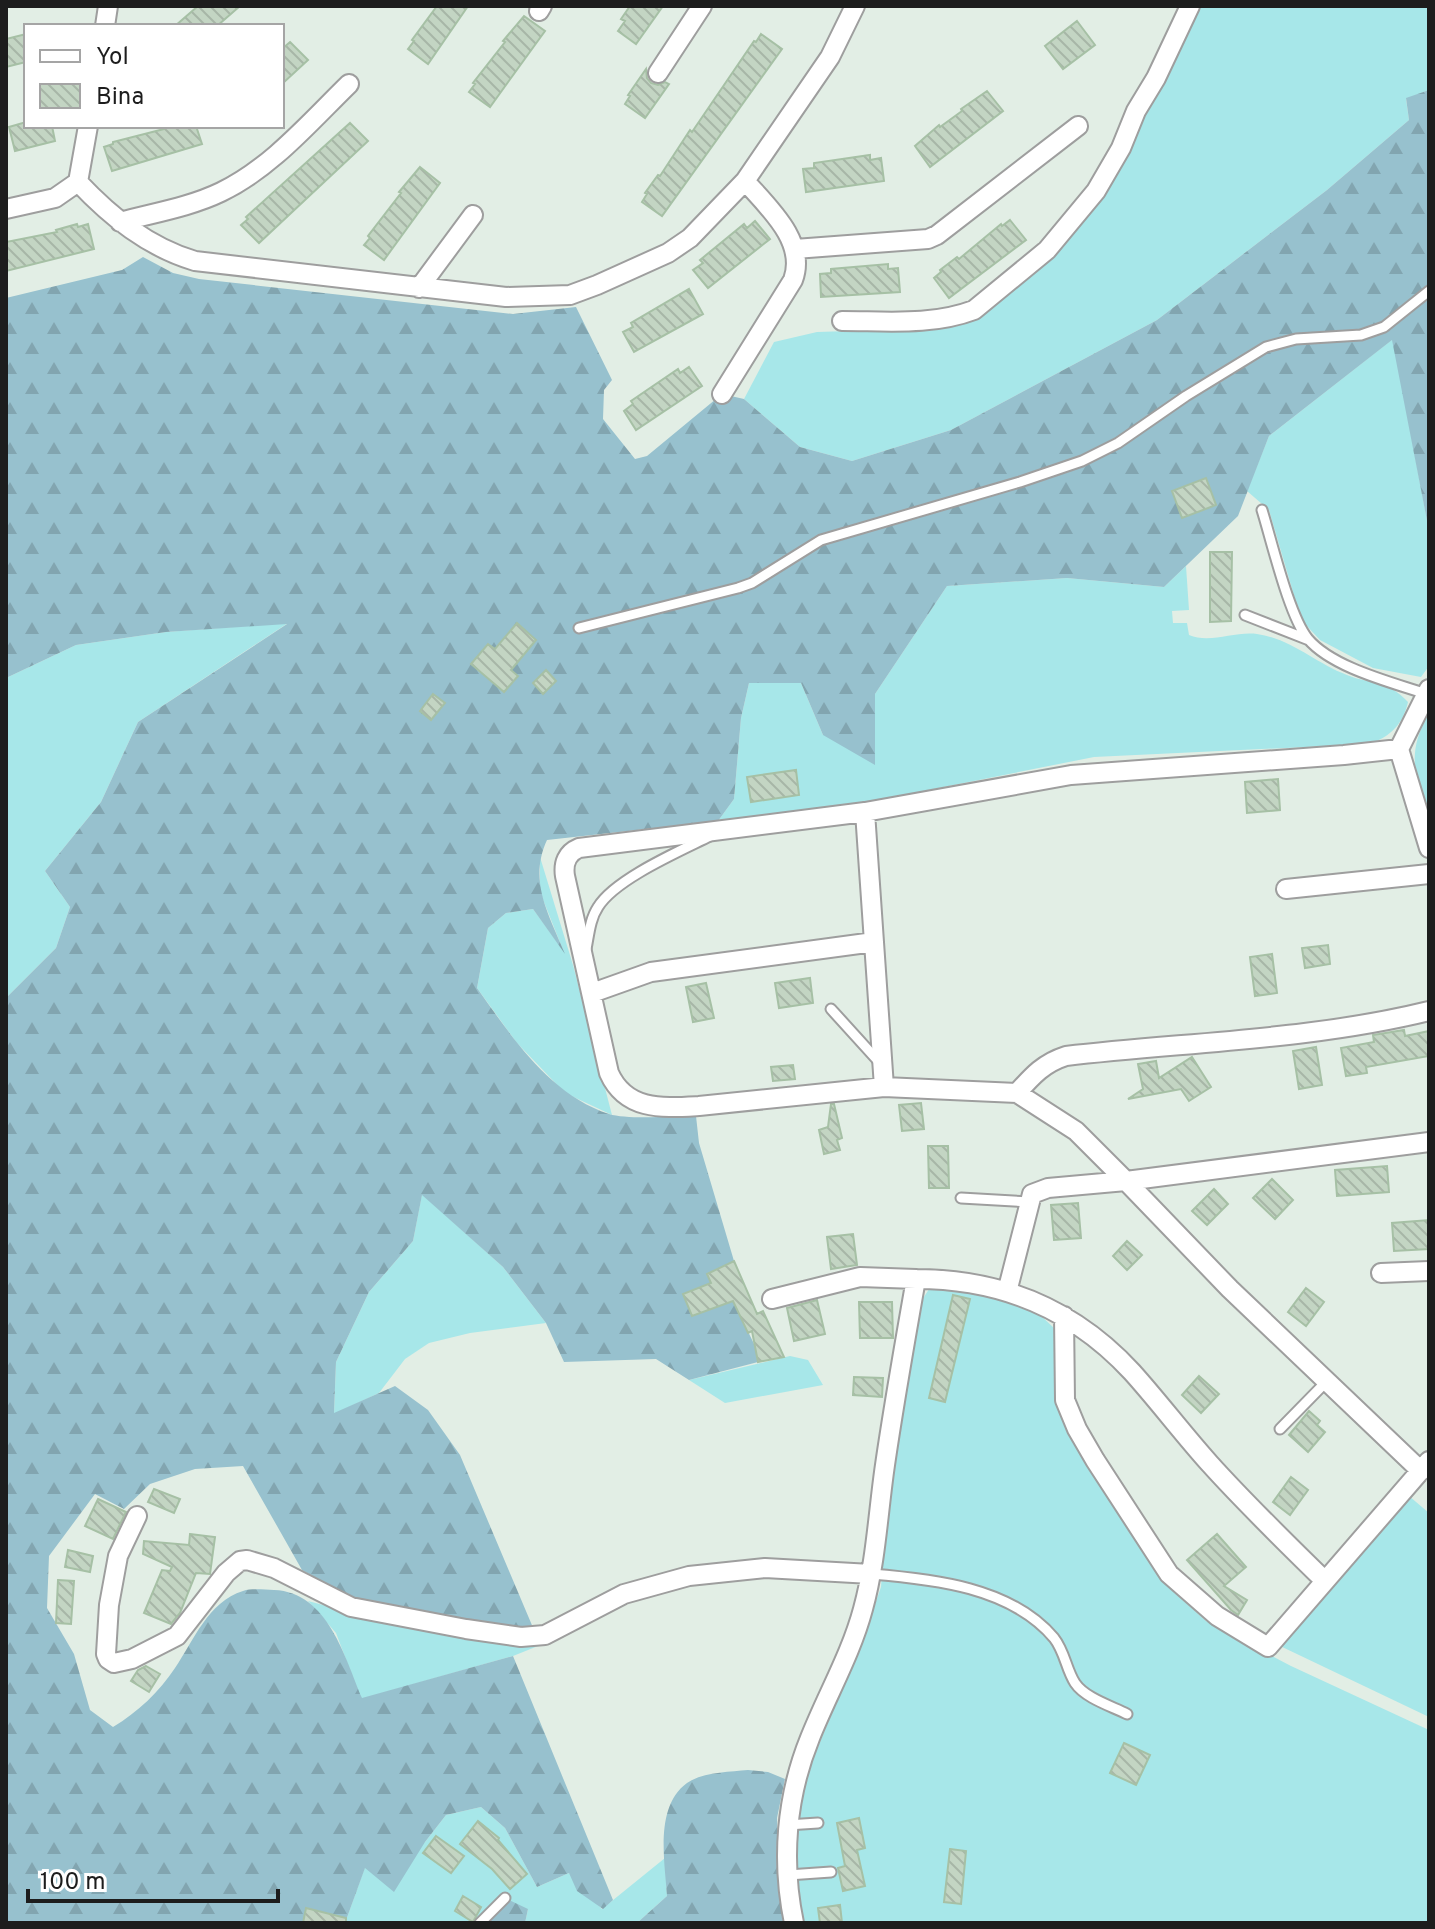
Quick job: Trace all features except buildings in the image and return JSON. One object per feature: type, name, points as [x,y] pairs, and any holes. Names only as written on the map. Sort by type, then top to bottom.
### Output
[{"type":"street","points":[[658,73],[702,6]]},
{"type":"street","points":[[78,182],[120,222],[158,247],[195,261],[506,297],[570,295],[668,253],[711,218],[745,181],[830,57],[855,6]]},
{"type":"street","points":[[842,321],[928,321],[960,315],[983,303],[1047,250],[1078,215],[1106,174],[1190,6]]},
{"type":"street","points":[[120,222],[186,204],[234,185],[266,163],[349,84]]},
{"type":"street","points":[[795,249],[928,239],[1078,126]]},
{"type":"street","points":[[6,209],[55,198],[78,182],[88,128]]},
{"type":"street","points":[[722,394],[797,270],[795,249],[774,213],[745,181]]},
{"type":"street","points":[[419,288],[473,215]]},
{"type":"street","points":[[1427,691],[1399,749],[1429,848]]},
{"type":"street","points":[[1064,1316],[1065,1400],[1068,1412],[1095,1460],[1169,1574],[1217,1616],[1268,1647],[1424,1474],[1326,1382],[1076,1131],[1017,1093],[884,1087],[674,1107],[635,1101],[623,1095],[615,1087],[609,1073],[565,876],[565,861],[569,854],[579,848],[865,812],[1071,775],[1399,749]]},
{"type":"street","points":[[865,812],[884,1087]]},
{"type":"street","points":[[1286,889],[1429,874]]},
{"type":"street","points":[[592,993],[651,972],[874,942]]},
{"type":"street","points":[[1017,1093],[1037,1070],[1066,1056],[1272,1036],[1429,1011]]},
{"type":"street","points":[[1007,1292],[1032,1194],[1048,1188],[1429,1142]]},
{"type":"street","points":[[1381,1273],[1429,1271]]},
{"type":"street","points":[[772,1299],[860,1277],[964,1281],[1040,1303],[1064,1316],[1129,1369],[1209,1462],[1325,1581]]},
{"type":"street","points":[[794,1923],[788,1875],[787,1825],[797,1775],[855,1633],[871,1574],[885,1464],[916,1279]]},
{"type":"street","points":[[137,1516],[118,1556],[109,1605],[106,1647],[108,1659],[114,1663],[132,1659],[177,1636],[226,1573],[240,1561],[247,1560],[274,1568],[351,1607],[439,1625],[521,1637],[545,1635],[624,1594],[689,1576],[765,1568],[871,1574]]},
{"type":"lane","points":[[579,628],[738,588],[752,583],[821,540],[1082,461],[1118,443],[1186,396],[1266,347],[1296,339],[1361,335],[1384,327],[1429,291]]},
{"type":"lane","points":[[1262,510],[1293,607],[1309,640]]},
{"type":"lane","points":[[1245,615],[1309,640],[1346,665],[1427,691]]},
{"type":"lane","points":[[584,959],[593,918],[613,890],[655,864],[720,831]]},
{"type":"lane","points":[[831,1009],[883,1066]]},
{"type":"lane","points":[[961,1198],[1029,1202]]},
{"type":"lane","points":[[1280,1429],[1326,1382]]},
{"type":"lane","points":[[871,1574],[960,1587],[1024,1612],[1055,1639],[1065,1654],[1074,1682],[1082,1691],[1127,1714]]},
{"type":"lane","points":[[787,1825],[818,1823]]},
{"type":"lane","points":[[788,1875],[831,1872]]},
{"type":"lane","points":[[480,1923],[505,1898]]},
{"type":"shaded area","points":[[1195,6],[1429,6],[1429,90],[1406,99],[1409,120],[1327,190],[1157,320],[951,430],[852,461],[800,447],[744,399],[774,342],[817,332],[946,328],[971,319],[1091,208]]},
{"type":"shaded area","points":[[1393,339],[1429,531],[1429,666],[1421,677],[1373,668],[1320,640],[1305,624],[1269,510],[1247,491],[1269,436]]},
{"type":"shaded area","points":[[1186,566],[1189,610],[1172,611],[1173,623],[1187,623],[1189,635],[1214,638],[1257,634],[1281,641],[1335,670],[1394,690],[1408,702],[1399,723],[1390,733],[1370,744],[1094,757],[883,799],[718,821],[734,799],[741,718],[749,683],[801,683],[823,735],[875,694],[947,586],[1067,578],[1164,587]]},
{"type":"shaded area","points":[[288,623],[138,722],[101,802],[45,871],[70,907],[56,948],[6,998],[6,678],[76,645],[166,632]]},
{"type":"shaded area","points":[[1429,713],[1429,822],[1417,779],[1415,755],[1421,728]]},
{"type":"shaded area","points":[[540,857],[573,965],[612,1115],[565,1093],[517,1043],[477,988],[488,928],[506,913],[533,909],[563,950],[540,892]]},
{"type":"shaded area","points":[[422,1194],[503,1267],[546,1323],[470,1333],[429,1343],[405,1359],[379,1393],[334,1414],[336,1362],[369,1292],[413,1241]]},
{"type":"shaded area","points":[[931,1286],[984,1293],[1020,1305],[1039,1314],[1055,1329],[1059,1347],[1060,1409],[1150,1560],[1178,1596],[1206,1621],[1291,1666],[1429,1730],[1429,1923],[802,1923],[796,1883],[795,1839],[799,1799],[881,1587],[886,1517],[922,1300]]},
{"type":"shaded area","points":[[790,1356],[808,1360],[823,1385],[725,1403],[689,1380]]},
{"type":"shaded area","points":[[1409,1496],[1429,1513],[1429,1717],[1278,1645]]},
{"type":"shaded area","points":[[308,1601],[376,1619],[543,1644],[513,1656],[361,1699],[336,1633]]},
{"type":"shaded area","points":[[481,1807],[505,1828],[537,1887],[569,1873],[602,1909],[665,1858],[667,1896],[637,1923],[525,1923],[528,1909],[480,1923],[345,1923],[365,1867],[425,1842],[446,1815]]},
{"type":"green space","points":[[1429,90],[1429,531],[1392,340],[1269,436],[1238,516],[1164,587],[1067,578],[947,586],[875,694],[875,765],[823,735],[801,683],[749,683],[741,718],[734,799],[718,821],[547,840],[542,855],[540,884],[547,912],[565,954],[533,909],[506,913],[488,928],[477,988],[518,1044],[550,1078],[568,1093],[609,1114],[696,1116],[699,1143],[734,1261],[707,1274],[726,1286],[755,1346],[758,1362],[689,1380],[656,1359],[564,1362],[546,1323],[503,1267],[422,1195],[413,1241],[369,1292],[336,1362],[334,1413],[395,1386],[428,1410],[460,1455],[534,1630],[400,1610],[349,1596],[302,1570],[243,1466],[195,1469],[150,1484],[124,1509],[95,1494],[49,1556],[47,1608],[74,1654],[90,1710],[113,1727],[139,1708],[162,1685],[211,1613],[231,1596],[247,1590],[274,1590],[293,1594],[308,1602],[332,1630],[362,1698],[513,1656],[613,1900],[603,1909],[577,1891],[569,1873],[537,1887],[505,1828],[481,1807],[446,1815],[394,1892],[365,1868],[345,1923],[6,1923],[6,998],[56,948],[70,907],[45,871],[101,802],[138,722],[287,624],[166,632],[76,645],[6,678],[6,298],[122,270],[143,257],[173,273],[199,279],[513,314],[576,307],[612,380],[604,390],[603,419],[635,459],[647,456],[722,394],[744,399],[800,447],[852,461],[951,430],[1157,320],[1327,190],[1409,120],[1406,98]]},
{"type":"green space","points":[[748,1770],[768,1772],[785,1779],[777,1818],[780,1888],[786,1923],[637,1923],[667,1896],[664,1836],[670,1806],[677,1793],[687,1783],[701,1777]]},
{"type":"green space","points":[[505,1898],[528,1909],[525,1923],[480,1923]]}]
